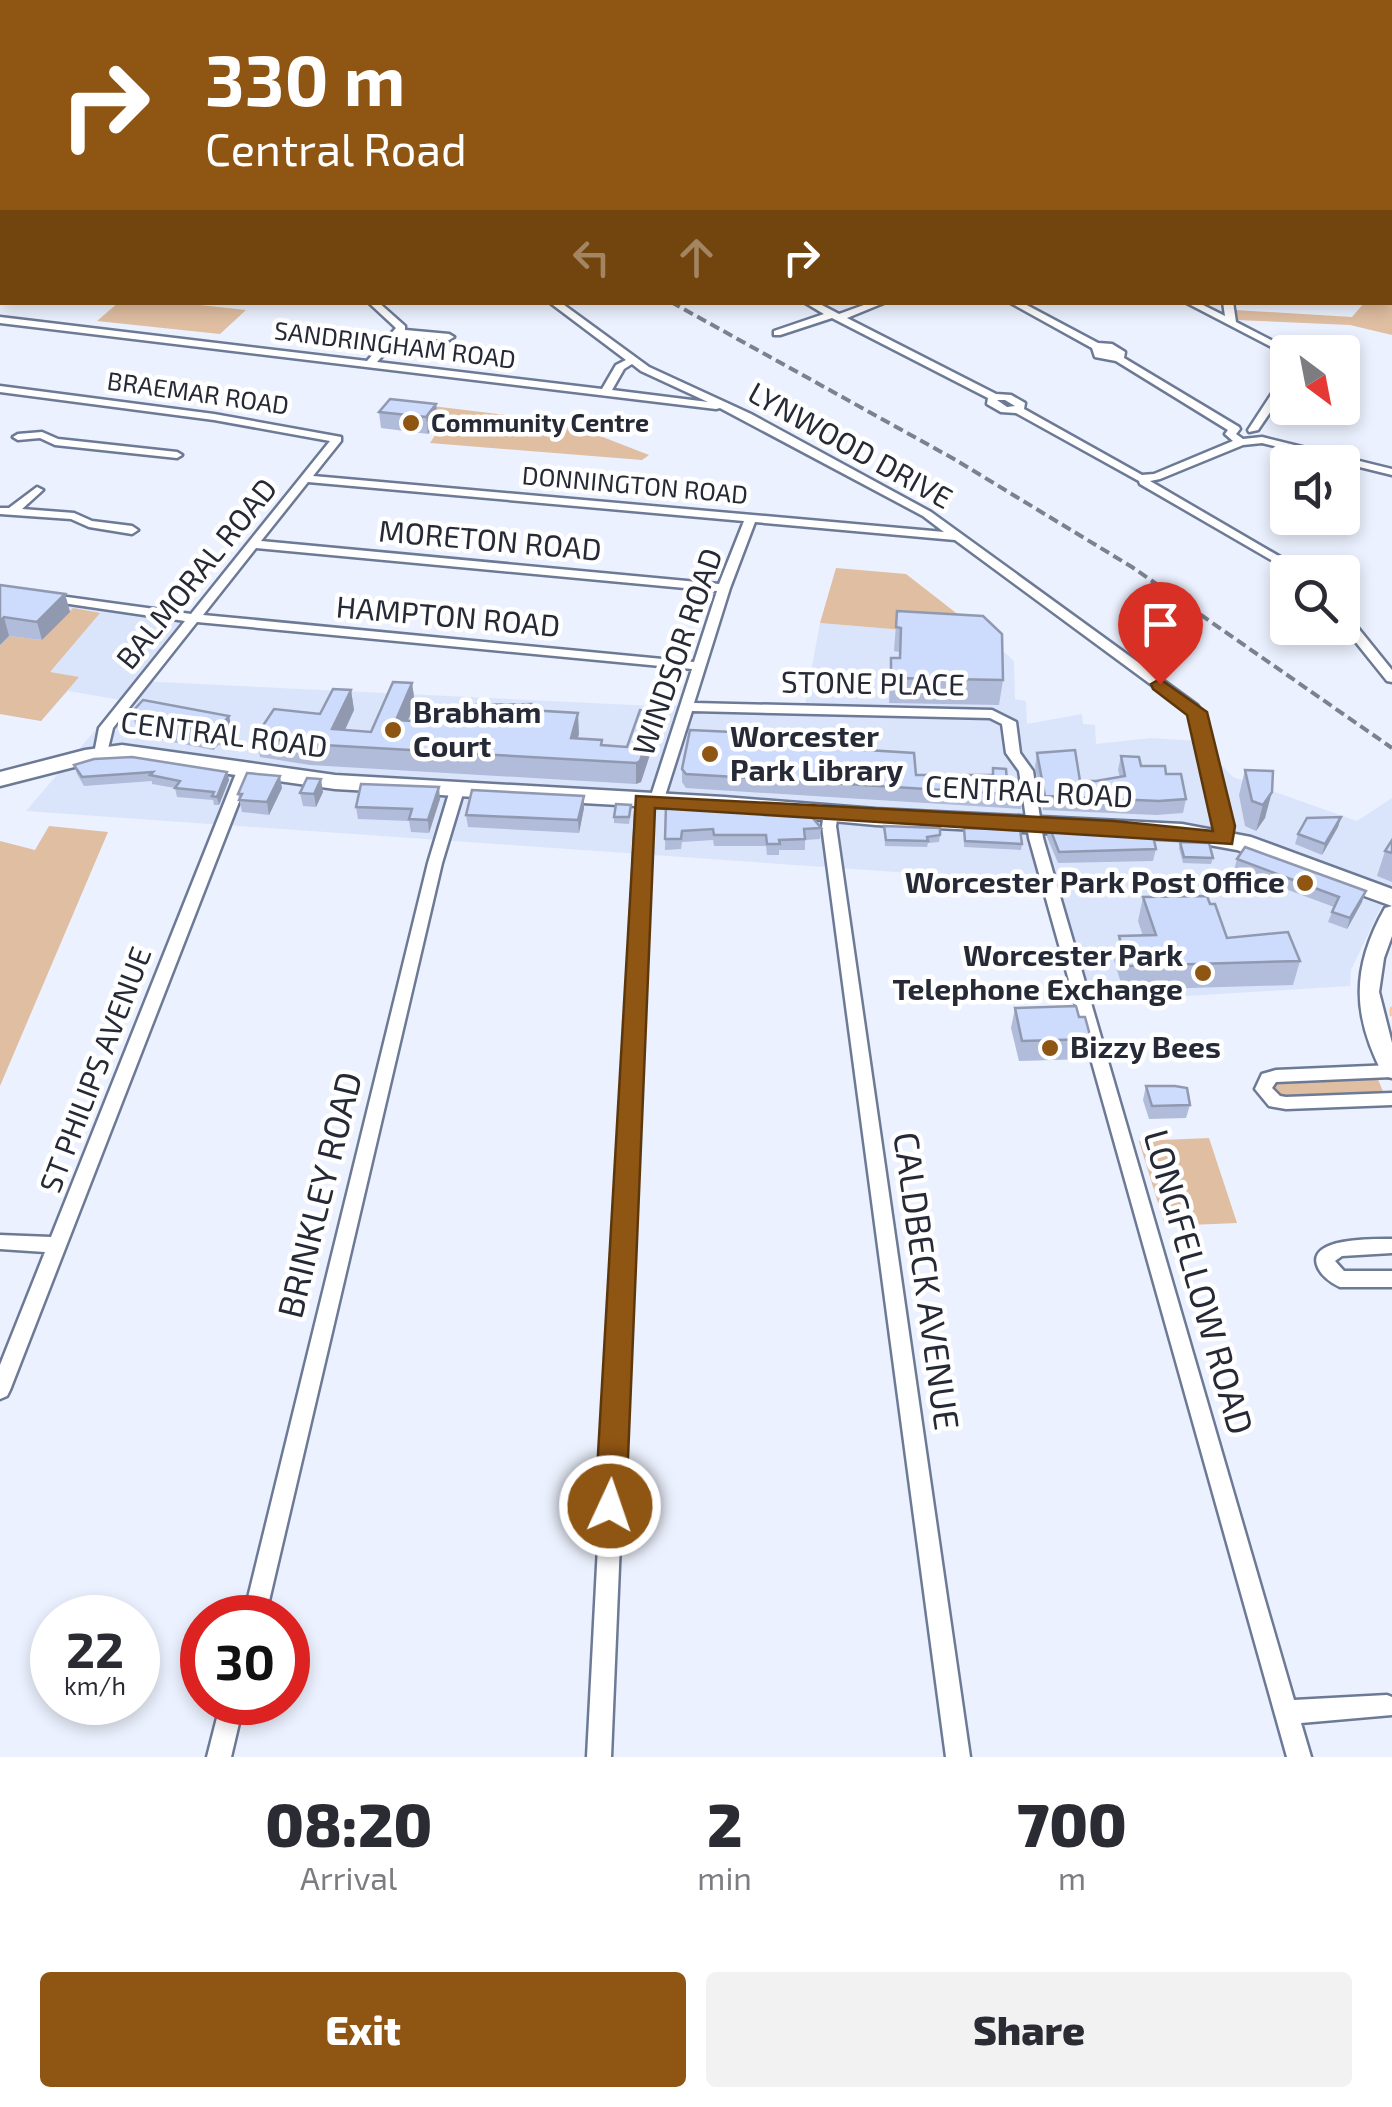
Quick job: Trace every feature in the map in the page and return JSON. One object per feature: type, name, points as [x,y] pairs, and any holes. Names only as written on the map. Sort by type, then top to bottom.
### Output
[{"type":"main road","name":"CENTRAL ROAD","points":[[0,778],[101,754],[138,753],[244,771],[456,790],[1165,831],[1224,839],[1392,898]]},
{"type":"street","points":[[376,305],[400,324],[400,333]]},
{"type":"street","name":"LYNWOOD DRIVE","points":[[557,305],[657,375],[730,407],[927,514],[1197,712],[1224,839]]},
{"type":"street","points":[[814,305],[994,396],[991,402],[997,406],[1018,410],[1145,479],[1241,442],[1262,440],[1392,472]]},
{"type":"street","points":[[777,333],[874,305]]},
{"type":"street","points":[[1019,305],[1096,346],[1094,350],[1099,355],[1119,360],[1234,429],[1253,430],[1262,440]]},
{"type":"street","points":[[1194,305],[1270,343]]},
{"type":"street","points":[[1203,310],[1221,305]]},
{"type":"street","points":[[1228,305],[1230,323]]},
{"type":"street","name":"SANDRINGHAM ROAD","points":[[0,320],[730,407]]},
{"type":"street","points":[[370,364],[400,333],[426,332],[450,337]]},
{"type":"street","points":[[606,393],[620,367],[632,360]]},
{"type":"street","name":"BRAEMAR ROAD","points":[[0,389],[335,437],[337,443],[306,479]]},
{"type":"street","points":[[1253,430],[1270,404]]},
{"type":"street","points":[[1234,429],[1230,434],[1241,442]]},
{"type":"street","points":[[0,434],[177,455]]},
{"type":"street","name":"DONNINGTON ROAD","points":[[306,479],[958,537]]},
{"type":"street","name":"BALMORAL ROAD","points":[[101,754],[106,728],[306,479]]},
{"type":"street","points":[[1145,479],[1144,482],[1271,555]]},
{"type":"street","points":[[6,512],[37,490]]},
{"type":"street","points":[[6,512],[77,513],[89,524],[132,530]]},
{"type":"street","name":"WINDSOR ROAD","points":[[599,1757],[650,801],[751,518]]},
{"type":"street","name":"MORETON ROAD","points":[[252,544],[724,588]]},
{"type":"street","name":"HAMPTON ROAD","points":[[37,596],[194,618],[698,666]]},
{"type":"street","points":[[1360,638],[1392,678]]},
{"type":"street","name":"STONE PLACE","points":[[684,706],[992,714],[1009,722],[1013,753],[1026,771],[1033,826]]},
{"type":"street","name":"ST PHILIPS AVENUE","points":[[0,1390],[244,771]]},
{"type":"street","name":"BRINKLEY ROAD","points":[[260,1595],[436,858],[456,790]]},
{"type":"street","name":"CALDBECK AVENUE","points":[[831,813],[829,826],[958,1757]]},
{"type":"street","name":"LONGFELLOW ROAD","points":[[1033,826],[1299,1757]]},
{"type":"street","points":[[1392,914],[1366,993],[1369,1015],[1392,1070],[1276,1076],[1268,1078],[1263,1089],[1275,1101],[1286,1103],[1392,1098]]},
{"type":"street","points":[[0,1242],[56,1245]]},
{"type":"street","points":[[1392,1246],[1339,1249],[1325,1258],[1326,1266],[1340,1279],[1392,1278]]},
{"type":"street","points":[[1286,1712],[1387,1706]]},
{"type":"street","points":[[219,1757],[227,1725]]},
{"type":"shaded area","points":[[116,305],[200,305],[246,310],[220,334],[97,321]]},
{"type":"shaded area","points":[[1362,305],[1392,305],[1392,335],[1350,325],[1238,320],[1235,310],[1352,317]]},
{"type":"shaded area","points":[[391,401],[564,422],[649,455],[642,460],[430,443],[445,420],[381,413]]},
{"type":"shaded area","points":[[836,568],[906,574],[987,637],[820,623]]},
{"type":"shaded area","points":[[0,590],[187,619],[138,681],[653,706],[805,704],[820,623],[987,637],[1014,661],[1015,699],[1026,701],[1027,724],[1082,714],[1083,724],[1095,725],[1096,744],[1151,738],[1198,741],[1233,777],[1357,821],[1392,798],[1392,884],[1351,970],[1350,986],[1088,1002],[1052,883],[26,811],[121,700],[68,691],[41,721],[0,714]]},
{"type":"shaded area","points":[[73,608],[100,613],[50,672],[79,677],[41,721],[0,714],[0,645],[9,636],[42,640]]},
{"type":"shaded area","points":[[49,826],[108,832],[0,1086],[0,841],[35,850]]},
{"type":"shaded area","points":[[1377,1077],[1384,1094],[1285,1097],[1271,1090],[1278,1081]]},
{"type":"shaded area","points":[[1209,1138],[1237,1223],[1165,1226],[1139,1141]]},
{"type":"building","points":[[390,399],[436,404],[426,417],[379,412]]},
{"type":"building","points":[[0,585],[65,594],[37,622],[4,617],[0,621]]},
{"type":"building","points":[[897,611],[983,616],[1002,634],[1003,680],[891,678],[891,658],[900,658]]},
{"type":"building","points":[[393,682],[412,683],[396,720],[431,722],[435,709],[468,711],[470,705],[531,704],[529,710],[578,713],[571,738],[602,740],[601,745],[627,747],[640,710],[657,712],[636,763],[306,744],[256,736],[274,709],[320,714],[333,689],[351,690],[332,729],[371,732]]},
{"type":"building","points":[[143,700],[229,716],[220,727],[209,731],[137,717],[141,713],[132,712]]},
{"type":"building","points":[[690,730],[732,732],[731,744],[818,746],[819,732],[852,734],[851,749],[914,753],[916,775],[993,775],[993,768],[1006,769],[1007,781],[1021,782],[1023,795],[686,774],[682,769]]},
{"type":"building","points":[[1075,750],[1080,781],[1125,776],[1121,756],[1139,757],[1141,766],[1165,766],[1166,774],[1181,774],[1186,799],[1045,796],[1037,753]]},
{"type":"building","points":[[132,757],[227,772],[217,797],[212,796],[214,792],[175,788],[180,781],[150,775],[153,772],[82,777],[74,765],[94,759]]},
{"type":"building","points":[[1245,770],[1273,771],[1272,792],[1263,805],[1252,801]]},
{"type":"building","points":[[247,773],[280,776],[267,802],[239,800]]},
{"type":"building","points":[[307,778],[321,779],[314,794],[300,793]]},
{"type":"building","points":[[361,784],[439,787],[428,820],[409,819],[412,809],[356,807]]},
{"type":"building","points":[[472,790],[584,796],[578,820],[466,815]]},
{"type":"building","points":[[616,804],[631,805],[629,817],[614,817]]},
{"type":"building","points":[[666,805],[812,817],[821,828],[804,829],[805,839],[779,840],[780,844],[767,844],[766,835],[714,835],[713,829],[682,831],[681,839],[665,839]]},
{"type":"building","points":[[1341,817],[1325,844],[1298,834],[1307,818]]},
{"type":"building","points":[[884,826],[940,828],[940,835],[927,837],[928,841],[886,840]]},
{"type":"building","points":[[1049,826],[1153,836],[1156,849],[1059,852]]},
{"type":"building","points":[[964,828],[1020,829],[1022,844],[965,841]]},
{"type":"building","points":[[1180,842],[1209,843],[1213,858],[1184,857]]},
{"type":"building","points":[[1245,847],[1366,891],[1350,918],[1332,912],[1339,897],[1237,859]]},
{"type":"building","points":[[1207,896],[1210,904],[1215,904],[1227,938],[1288,932],[1300,961],[1128,966],[1119,936],[1156,935],[1143,897]]},
{"type":"building","points":[[1076,1006],[1079,1017],[1085,1017],[1091,1039],[1022,1041],[1015,1008]]},
{"type":"building","points":[[1146,1086],[1187,1088],[1190,1105],[1152,1106]]},
{"type":"waterway","points":[[1392,1009],[1392,1014]]},
{"type":"railway","points":[[676,305],[954,459],[1132,567],[1392,748]]},
{"type":"place","name":"Community Centre","points":[[411,423]]},
{"type":"place","name":"Brabham Court","points":[[393,730]]},
{"type":"place","name":"Worcester Park Library","points":[[710,754]]},
{"type":"place","name":"Worcester Park Post Office","points":[[1305,883]]},
{"type":"place","name":"Worcester Park Telephone Exchange","points":[[1203,973]]},
{"type":"place","name":"Bizzy Bees","points":[[1050,1048]]},
{"type":"route","points":[[610,1506],[644,801],[948,822],[1182,832],[1224,839],[1197,712],[1160,684]]}]
